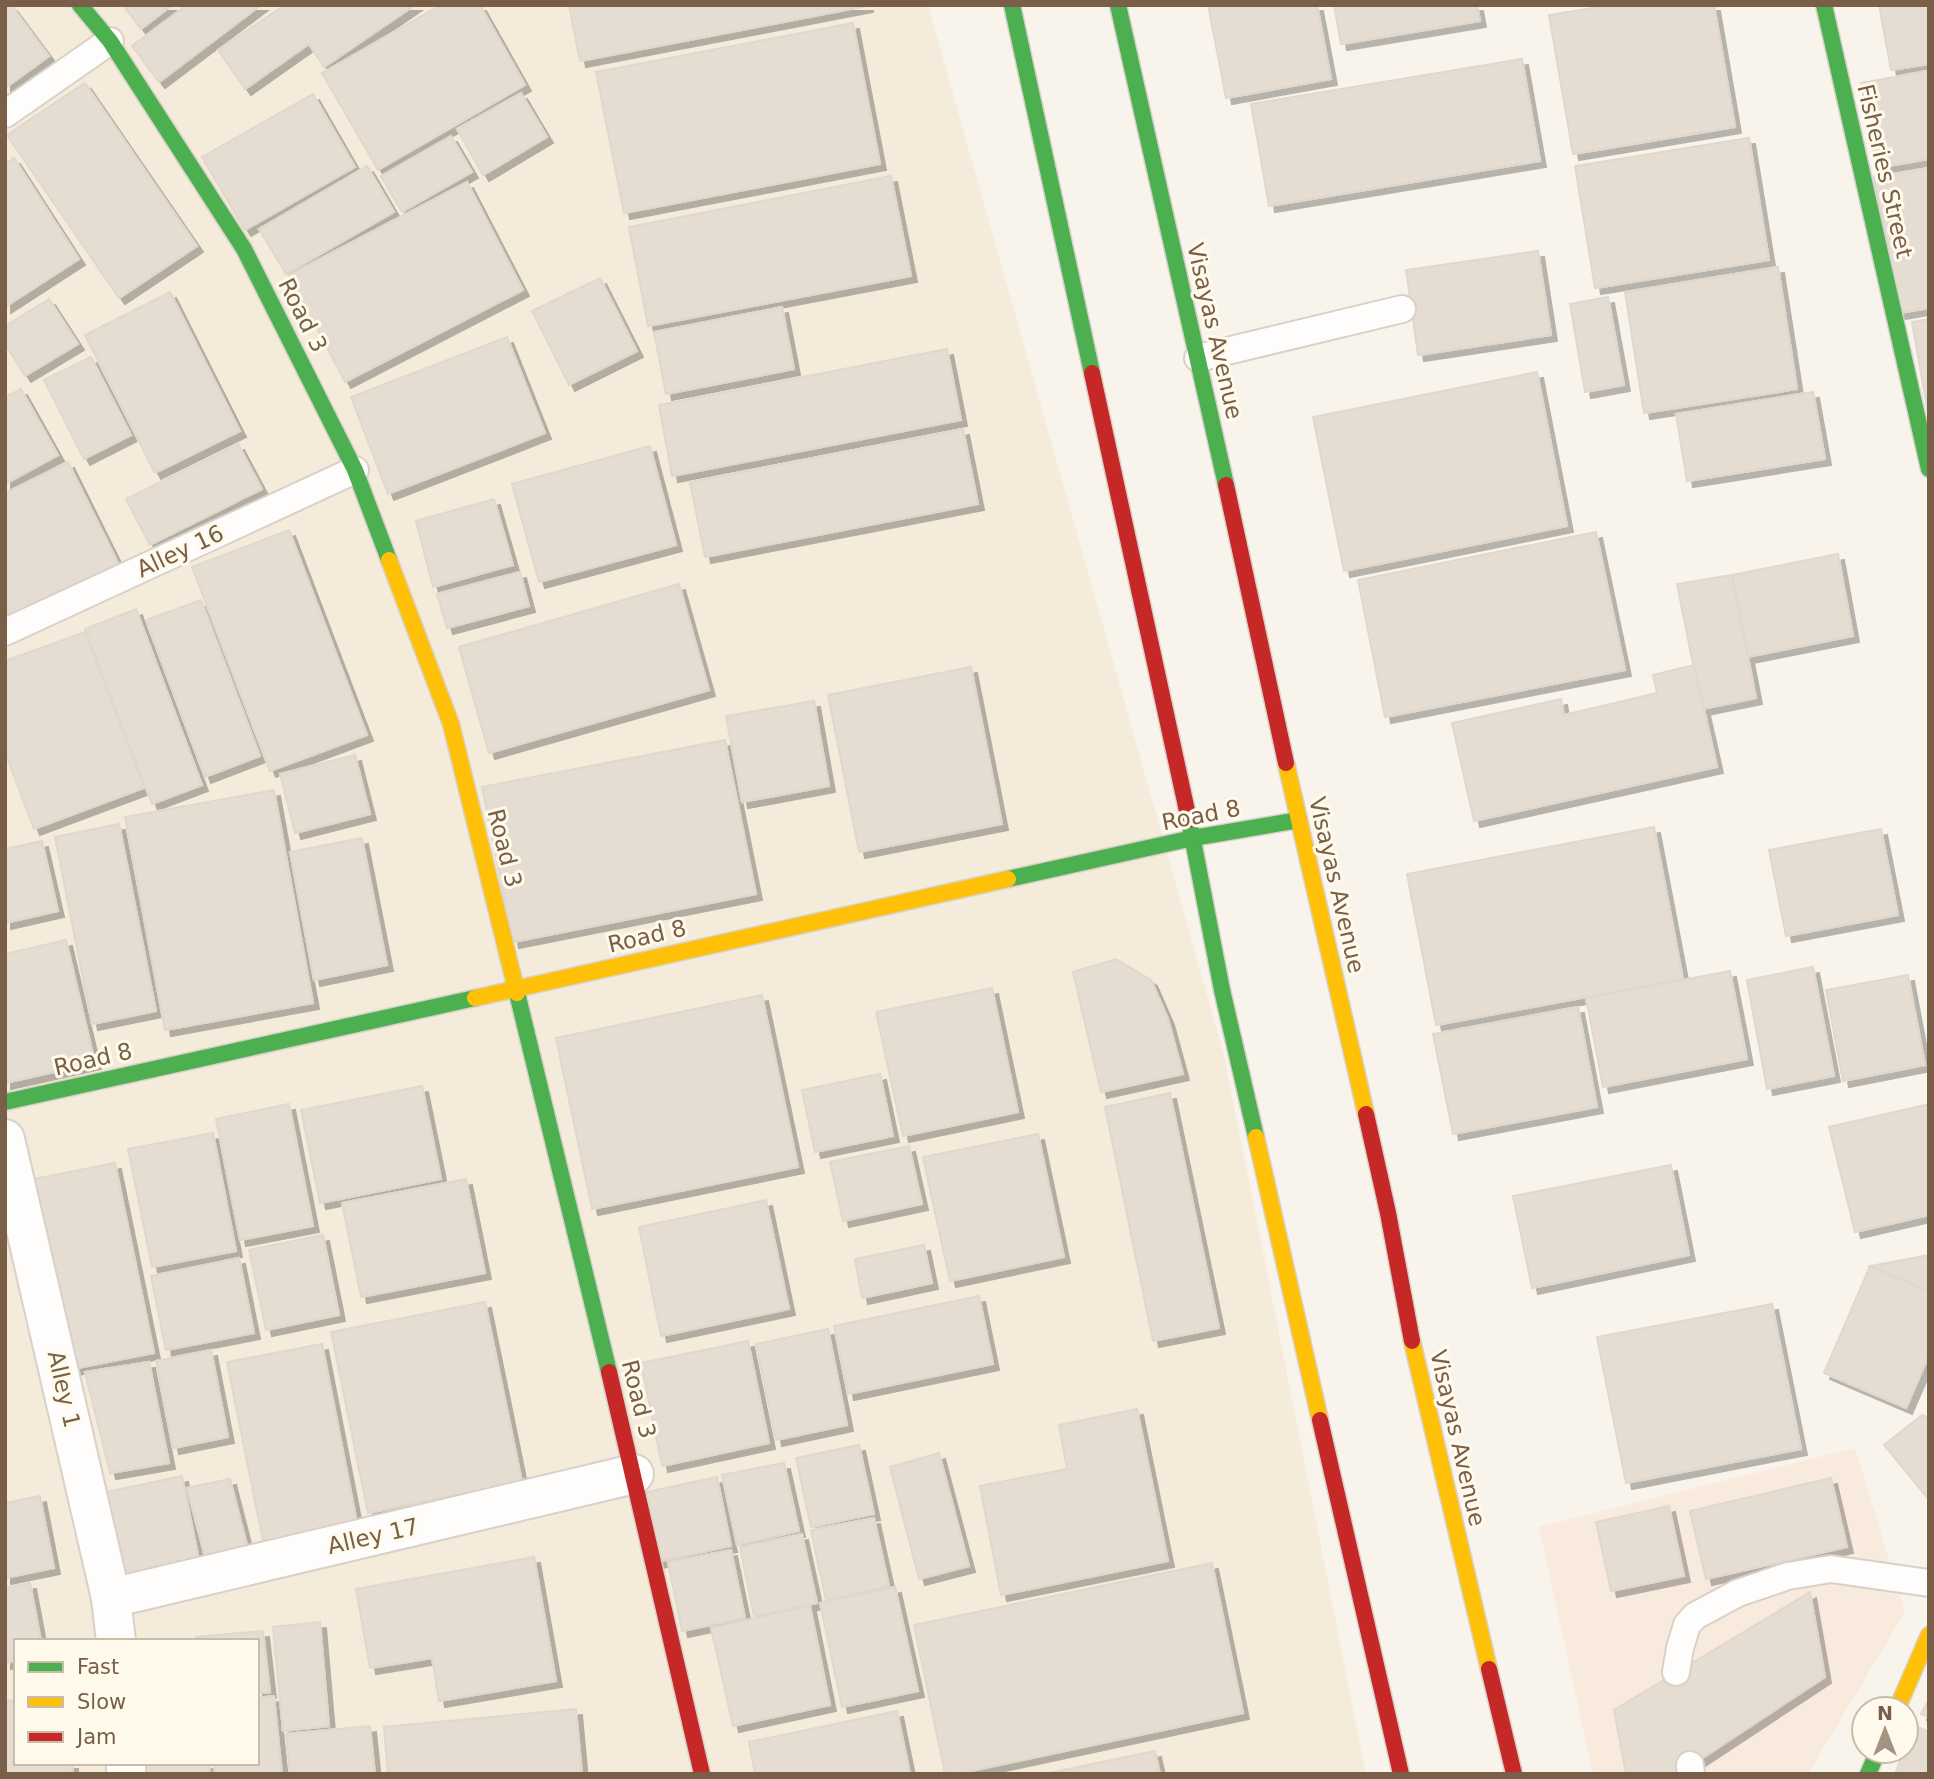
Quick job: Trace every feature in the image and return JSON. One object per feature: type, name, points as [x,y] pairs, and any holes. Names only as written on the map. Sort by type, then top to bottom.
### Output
[{"type":"street","name":"Road 3","points":[[80,5],[110,41],[244,249],[355,470],[451,724],[634,1474],[702,1774]]},
{"type":"street","points":[[1012,5],[1193,838],[1222,990],[1401,1774]]},
{"type":"street","name":"Visayas Avenue","points":[[1118,5],[1388,1213],[1407,1320],[1514,1774]]},
{"type":"street","name":"Fisheries Street","points":[[1824,5],[1929,469]]},
{"type":"street","name":"Road 8","points":[[5,1102],[1193,838],[1299,820]]},
{"type":"street","name":"Alley 1","points":[[5,1139],[111,1598],[116,1639]]},
{"type":"street","name":"Alley 17","points":[[111,1598],[634,1474]]},
{"type":"street","points":[[1903,1695],[1929,1635]]},
{"type":"lane","points":[[5,114],[110,41]]},
{"type":"lane","points":[[1198,358],[1402,309]]},
{"type":"lane","name":"Alley 16","points":[[5,632],[355,470]]},
{"type":"lane","points":[[1676,1672],[1680,1648],[1688,1625],[1695,1616],[1738,1593],[1788,1576],[1831,1569],[1929,1583]]},
{"type":"shaded area","points":[[5,5],[928,5],[1224,1055],[1366,1774],[5,1774]]},
{"type":"shaded area","points":[[1855,1448],[1905,1612],[1855,1695],[1850,1695],[1850,1704],[1808,1774],[1593,1774],[1539,1527]]},
{"type":"building","points":[[5,5],[11,5],[49,56],[5,88]]},
{"type":"building","points":[[123,5],[172,5],[141,29]]},
{"type":"building","points":[[187,5],[261,5],[159,82],[132,46]]},
{"type":"building","points":[[285,5],[415,5],[324,67],[309,44],[245,89],[218,50]]},
{"type":"building","points":[[441,5],[480,5],[525,85],[378,170],[322,73]]},
{"type":"building","points":[[569,5],[867,5],[867,6],[580,61]]},
{"type":"building","points":[[1208,5],[1317,5],[1331,79],[1226,98]]},
{"type":"building","points":[[1334,5],[1477,5],[1480,21],[1341,44]]},
{"type":"building","points":[[1611,5],[1714,5],[1735,127],[1573,154],[1549,15]]},
{"type":"building","points":[[1879,5],[1929,5],[1929,64],[1891,70]]},
{"type":"building","points":[[853,23],[880,164],[624,213],[596,72]]},
{"type":"building","points":[[1522,59],[1540,161],[1269,206],[1251,104]]},
{"type":"building","points":[[1927,71],[1929,159],[1877,168],[1861,83]]},
{"type":"building","points":[[85,83],[197,246],[119,298],[7,135]]},
{"type":"building","points":[[521,93],[547,137],[483,175],[457,129]]},
{"type":"building","points":[[313,94],[355,167],[245,230],[202,157]]},
{"type":"building","points":[[451,136],[472,172],[402,212],[381,176]]},
{"type":"building","points":[[1749,138],[1769,260],[1595,288],[1575,166]]},
{"type":"building","points":[[14,158],[79,259],[5,307],[5,164]]},
{"type":"building","points":[[367,166],[394,212],[286,274],[259,229]]},
{"type":"building","points":[[1929,168],[1929,308],[1899,313],[1874,177]]},
{"type":"building","points":[[891,176],[911,276],[648,326],[629,227]]},
{"type":"building","points":[[467,182],[523,290],[345,382],[289,275]]},
{"type":"building","points":[[1538,251],[1551,335],[1418,355],[1406,270]]},
{"type":"building","points":[[1778,267],[1797,389],[1644,413],[1625,292]]},
{"type":"building","points":[[600,278],[637,351],[569,385],[532,311]]},
{"type":"building","points":[[170,292],[240,431],[155,473],[85,335]]},
{"type":"building","points":[[1608,297],[1624,385],[1585,392],[1570,304]]},
{"type":"building","points":[[49,299],[78,344],[25,376],[5,344],[5,326]]},
{"type":"building","points":[[782,307],[794,369],[666,394],[654,332]]},
{"type":"building","points":[[1929,319],[1929,419],[1912,322]]},
{"type":"building","points":[[507,337],[545,433],[388,494],[351,397]]},
{"type":"building","points":[[947,349],[961,420],[672,476],[659,405]]},
{"type":"building","points":[[91,357],[131,435],[84,459],[44,380]]},
{"type":"building","points":[[1537,372],[1567,526],[1344,571],[1313,417]]},
{"type":"building","points":[[21,389],[58,455],[5,484],[5,397]]},
{"type":"building","points":[[1813,392],[1825,459],[1687,481],[1676,414]]},
{"type":"building","points":[[963,429],[978,504],[705,557],[690,482]]},
{"type":"building","points":[[238,444],[262,489],[150,545],[126,499]]},
{"type":"building","points":[[650,446],[676,545],[539,582],[512,484]]},
{"type":"building","points":[[68,462],[121,569],[5,625],[5,493]]},
{"type":"building","points":[[494,499],[513,565],[433,587],[416,521]]},
{"type":"building","points":[[289,530],[367,735],[270,771],[192,567]]},
{"type":"building","points":[[1596,532],[1625,670],[1385,717],[1358,580]]},
{"type":"building","points":[[1838,554],[1853,636],[1747,657],[1732,575]]},
{"type":"building","points":[[520,572],[529,606],[447,628],[437,594]]},
{"type":"building","points":[[1732,575],[1756,698],[1702,709],[1677,584]]},
{"type":"building","points":[[679,584],[709,690],[489,753],[459,647]]},
{"type":"building","points":[[201,600],[260,756],[205,777],[146,620]]},
{"type":"building","points":[[136,609],[202,785],[152,804],[85,629]]},
{"type":"building","points":[[85,632],[144,788],[34,829],[5,752],[5,661]]},
{"type":"building","points":[[1694,665],[1717,767],[1474,821],[1452,723],[1561,699],[1564,715],[1657,693],[1653,675]]},
{"type":"building","points":[[971,667],[1002,824],[859,852],[828,695]]},
{"type":"building","points":[[814,701],[829,786],[742,802],[726,716]]},
{"type":"building","points":[[725,740],[756,894],[513,942],[482,787]]},
{"type":"building","points":[[355,755],[370,814],[295,833],[280,774]]},
{"type":"building","points":[[274,790],[313,1003],[165,1030],[125,817]]},
{"type":"building","points":[[119,824],[156,1011],[92,1024],[55,837]]},
{"type":"building","points":[[1654,827],[1683,979],[1436,1025],[1407,874]]},
{"type":"building","points":[[1881,829],[1898,915],[1786,936],[1769,850]]},
{"type":"building","points":[[362,838],[387,965],[314,980],[290,852]]},
{"type":"building","points":[[42,841],[58,911],[5,923],[5,849]]},
{"type":"building","points":[[66,940],[95,1063],[5,1083],[5,954]]},
{"type":"building","points":[[1116,959],[1151,980],[1168,1019],[1183,1074],[1101,1092],[1073,972]]},
{"type":"building","points":[[1813,967],[1834,1076],[1767,1089],[1747,980]]},
{"type":"building","points":[[1730,971],[1747,1059],[1603,1087],[1586,998]]},
{"type":"building","points":[[1908,975],[1925,1065],[1843,1081],[1826,990]]},
{"type":"building","points":[[992,988],[1018,1112],[903,1136],[876,1012]]},
{"type":"building","points":[[762,995],[798,1167],[592,1209],[556,1038]]},
{"type":"building","points":[[1578,1007],[1597,1107],[1453,1134],[1433,1034]]},
{"type":"building","points":[[880,1074],[893,1136],[815,1152],[802,1090]]},
{"type":"building","points":[[422,1086],[441,1179],[320,1203],[301,1110]]},
{"type":"building","points":[[1170,1093],[1219,1328],[1153,1341],[1105,1107]]},
{"type":"building","points":[[289,1104],[313,1226],[240,1240],[216,1119]]},
{"type":"building","points":[[1929,1104],[1929,1215],[1855,1232],[1829,1127]]},
{"type":"building","points":[[213,1133],[236,1251],[152,1267],[128,1149]]},
{"type":"building","points":[[1038,1134],[1064,1257],[950,1281],[923,1157]]},
{"type":"building","points":[[909,1146],[922,1204],[843,1221],[830,1162]]},
{"type":"building","points":[[115,1163],[154,1353],[67,1370],[29,1180]]},
{"type":"building","points":[[1671,1165],[1689,1255],[1532,1288],[1513,1196]]},
{"type":"building","points":[[466,1179],[485,1273],[361,1297],[342,1203]]},
{"type":"building","points":[[766,1200],[789,1309],[661,1336],[639,1227]]},
{"type":"building","points":[[323,1235],[339,1315],[266,1330],[249,1250]]},
{"type":"building","points":[[924,1245],[932,1283],[862,1298],[855,1259]]},
{"type":"building","points":[[1929,1255],[1929,1291],[1870,1266]]},
{"type":"building","points":[[239,1258],[254,1333],[166,1350],[151,1276]]},
{"type":"building","points":[[1870,1266],[1929,1291],[1929,1355],[1906,1408],[1824,1373]]},
{"type":"building","points":[[979,1296],[993,1364],[848,1394],[834,1326]]},
{"type":"building","points":[[485,1302],[522,1482],[368,1513],[331,1332]]},
{"type":"building","points":[[1772,1304],[1801,1449],[1626,1483],[1597,1337]]},
{"type":"building","points":[[828,1329],[847,1425],[776,1440],[756,1344]]},
{"type":"building","points":[[748,1341],[769,1443],[662,1466],[641,1363]]},
{"type":"building","points":[[322,1344],[359,1533],[265,1551],[227,1362]]},
{"type":"building","points":[[211,1350],[228,1437],[173,1448],[156,1361]]},
{"type":"building","points":[[149,1362],[169,1463],[110,1473],[85,1372]]},
{"type":"building","points":[[1137,1409],[1168,1561],[1001,1595],[980,1486],[1067,1469],[1059,1425]]},
{"type":"building","points":[[1922,1415],[1929,1418],[1929,1500],[1884,1445]]},
{"type":"building","points":[[859,1445],[874,1514],[811,1527],[796,1458]]},
{"type":"building","points":[[939,1453],[969,1566],[919,1579],[890,1467]]},
{"type":"building","points":[[784,1463],[799,1531],[737,1545],[722,1475]]},
{"type":"building","points":[[182,1476],[200,1565],[120,1581],[102,1493]]},
{"type":"building","points":[[717,1477],[731,1546],[656,1562],[642,1493]]},
{"type":"building","points":[[1831,1478],[1847,1547],[1706,1579],[1690,1511]]},
{"type":"building","points":[[230,1479],[248,1549],[205,1557],[187,1488]]},
{"type":"building","points":[[40,1496],[54,1568],[5,1578],[5,1503]]},
{"type":"building","points":[[1669,1506],[1684,1576],[1611,1591],[1596,1522]]},
{"type":"building","points":[[874,1518],[889,1586],[826,1600],[811,1530]]},
{"type":"building","points":[[802,1534],[817,1603],[754,1616],[740,1547]]},
{"type":"building","points":[[731,1550],[745,1618],[682,1631],[668,1562]]},
{"type":"building","points":[[534,1557],[556,1681],[439,1701],[432,1658],[370,1668],[356,1589]]},
{"type":"building","points":[[1212,1563],[1243,1713],[957,1774],[945,1774],[914,1625]]},
{"type":"building","points":[[30,1583],[41,1639],[14,1639],[14,1661],[5,1663],[5,1588]]},
{"type":"building","points":[[895,1587],[918,1691],[842,1707],[820,1603]]},
{"type":"building","points":[[1810,1592],[1825,1677],[1678,1774],[1626,1774],[1614,1710]]},
{"type":"building","points":[[810,1606],[830,1705],[733,1726],[711,1628]]},
{"type":"building","points":[[320,1622],[329,1726],[283,1731],[273,1627]]},
{"type":"building","points":[[263,1631],[270,1692],[259,1693],[259,1639],[196,1637]]},
{"type":"building","points":[[274,1696],[282,1774],[215,1774],[214,1765],[259,1765],[259,1698]]},
{"type":"building","points":[[1929,1699],[1929,1718],[1921,1714]]},
{"type":"building","points":[[14,1700],[14,1765],[72,1765],[73,1774],[5,1774],[5,1701]]},
{"type":"building","points":[[576,1709],[582,1774],[388,1774],[384,1727]]},
{"type":"building","points":[[897,1711],[910,1774],[755,1774],[749,1742]]},
{"type":"building","points":[[370,1726],[375,1774],[290,1774],[286,1734]]},
{"type":"building","points":[[1920,1728],[1929,1732],[1929,1774],[1895,1774],[1899,1765],[1920,1765]]},
{"type":"building","points":[[1155,1751],[1160,1774],[1044,1774]]},
{"type":"building","points":[[129,1765],[209,1765],[210,1774],[130,1774]]},
{"type":"traffic: fast","points":[[80,5],[110,41],[244,249],[355,470],[389,560]]},
{"type":"traffic: fast","points":[[1012,5],[1092,373]]},
{"type":"traffic: fast","points":[[1118,5],[1226,485]]},
{"type":"traffic: fast","points":[[1824,5],[1929,469]]},
{"type":"traffic: fast","points":[[1189,820],[1222,990],[1256,1137]]},
{"type":"traffic: fast","points":[[1008,879],[1193,838],[1299,820]]},
{"type":"traffic: fast","points":[[517,993],[609,1372]]},
{"type":"traffic: fast","points":[[5,1102],[475,998]]},
{"type":"traffic: fast","points":[[1868,1774],[1872,1765]]},
{"type":"traffic: slow","points":[[389,560],[451,724],[517,993]]},
{"type":"traffic: slow","points":[[1286,763],[1366,1114]]},
{"type":"traffic: slow","points":[[475,998],[1008,879]]},
{"type":"traffic: slow","points":[[1256,1137],[1320,1420]]},
{"type":"traffic: slow","points":[[1412,1341],[1489,1669]]},
{"type":"traffic: slow","points":[[1903,1695],[1929,1635]]},
{"type":"traffic: jam","points":[[1092,373],[1189,820]]},
{"type":"traffic: jam","points":[[1226,485],[1286,763]]},
{"type":"traffic: jam","points":[[1366,1114],[1412,1341]]},
{"type":"traffic: jam","points":[[609,1372],[702,1774]]},
{"type":"traffic: jam","points":[[1320,1420],[1401,1774]]},
{"type":"traffic: jam","points":[[1489,1669],[1514,1774]]}]
